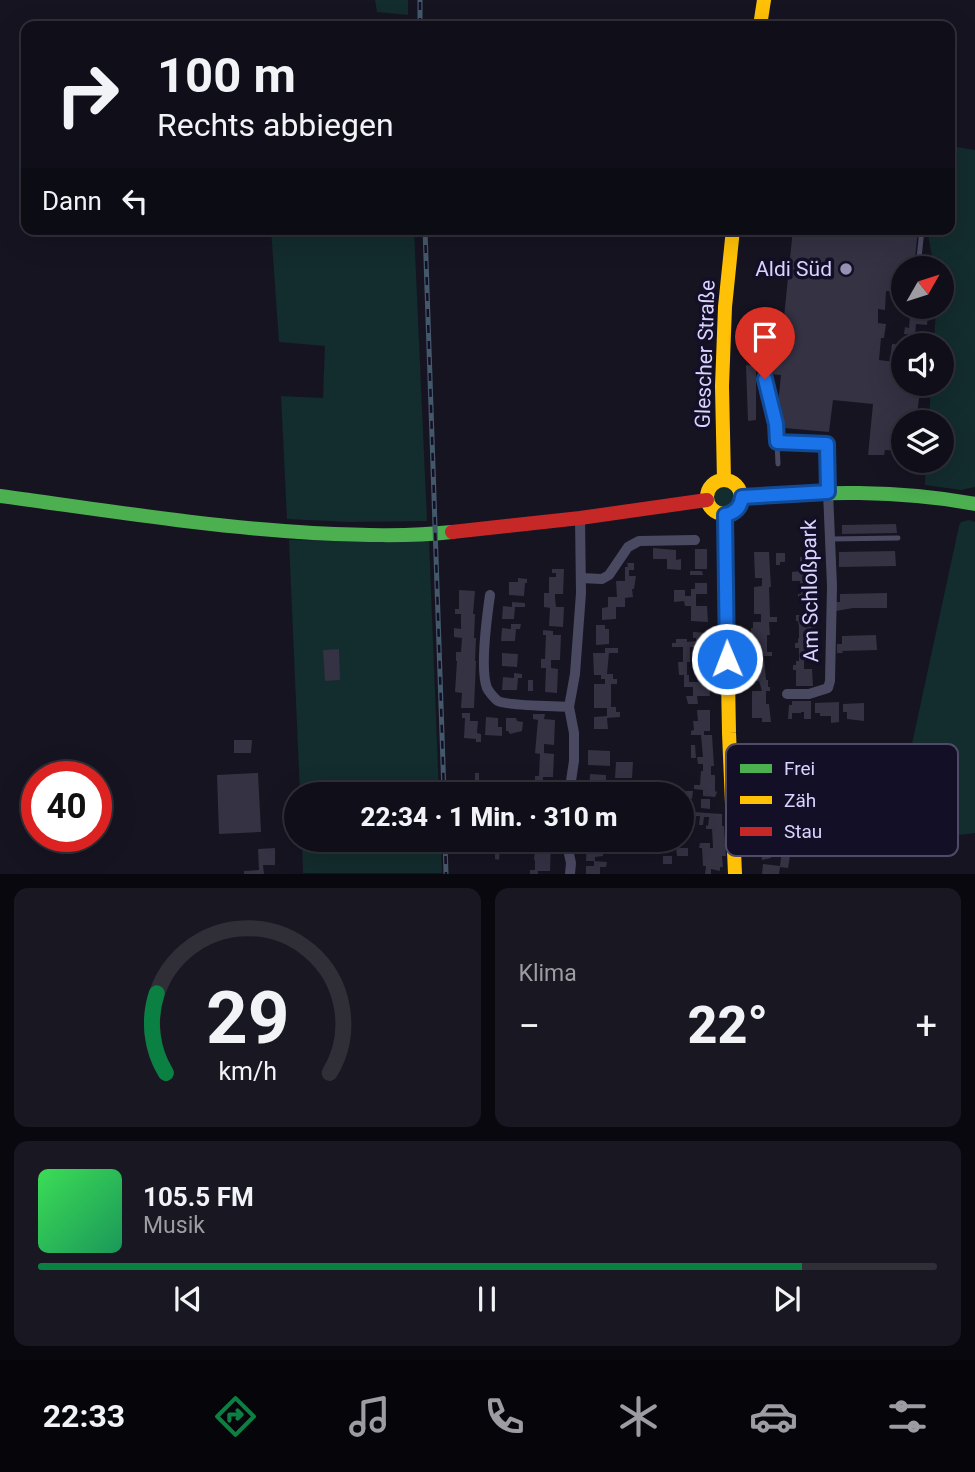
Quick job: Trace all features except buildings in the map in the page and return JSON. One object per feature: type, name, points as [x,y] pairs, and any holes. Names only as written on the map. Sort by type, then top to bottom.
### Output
[{"type":"main road","points":[[761,21],[764,0]]},
{"type":"main road","name":"Glescher Straße","points":[[724,480],[722,386],[732,235]]},
{"type":"main road","points":[[724,480],[737,485],[742,497],[739,507],[725,515],[713,511],[707,500],[711,486],[724,480]]},
{"type":"main road","points":[[742,497],[828,492],[923,495],[975,503]]},
{"type":"main road","points":[[0,496],[209,524],[354,535],[435,534],[580,518],[707,500]]},
{"type":"main road","points":[[725,515],[730,744]]},
{"type":"street","name":"Am Schloßpark","points":[[787,694],[809,694],[828,688],[830,681],[832,586],[828,492]]},
{"type":"street","points":[[571,782],[574,733],[569,707],[575,674],[581,578],[580,518]]},
{"type":"street","points":[[581,578],[602,579],[609,575],[628,547],[639,541],[695,540]]},
{"type":"street","points":[[489,595],[485,659],[488,690],[497,701],[510,704],[569,707]]},
{"type":"street","points":[[569,852],[570,873]]},
{"type":"lane","points":[[919,256],[921,235]]},
{"type":"lane","points":[[765,379],[776,424],[778,464]]},
{"type":"lane","points":[[777,442],[827,444],[828,492]]},
{"type":"lane","points":[[830,540],[898,538]]},
{"type":"green space","points":[[375,0],[408,0],[408,15],[377,12]]},
{"type":"green space","points":[[955,147],[975,150],[975,487],[961,490],[925,485],[925,473],[954,473],[954,410],[930,410],[930,396],[954,396],[954,333],[935,333],[935,319],[954,319],[954,256],[932,256],[928,235],[955,235]]},
{"type":"green space","points":[[271,235],[414,235],[427,521],[349,522],[287,519],[281,396],[323,398],[325,346],[279,342]]},
{"type":"green space","points":[[725,486],[733,490],[737,498],[733,506],[725,510],[717,506],[713,498],[717,490]]},
{"type":"green space","points":[[961,522],[975,522],[975,833],[958,835],[958,744],[912,744]]},
{"type":"green space","points":[[289,540],[429,540],[439,782],[299,782]]},
{"type":"green space","points":[[302,852],[441,852],[442,873],[303,873]]},
{"type":"railway","points":[[420,0],[420,21]]},
{"type":"railway","points":[[425,235],[444,782]]},
{"type":"railway","points":[[445,852],[446,874]]},
{"type":"traffic: fast","points":[[742,497],[859,493],[917,496],[975,504]]},
{"type":"traffic: fast","points":[[0,496],[234,527],[382,535],[452,532]]},
{"type":"traffic: slow","points":[[761,21],[764,0]]},
{"type":"traffic: slow","points":[[724,480],[722,386],[725,307],[732,235]]},
{"type":"traffic: slow","points":[[724,480],[736,485],[741,497],[736,509],[724,514],[712,509],[707,497],[712,485],[724,480]]},
{"type":"traffic: slow","points":[[725,515],[729,744]]},
{"type":"traffic: slow","points":[[734,856],[735,874]]},
{"type":"traffic: jam","points":[[452,532],[707,500]]},
{"type":"place","name":"Aldi Süd","points":[[846,269]]},
{"type":"route","points":[[727,659],[725,515],[739,507],[742,497],[828,492],[827,444],[777,442],[776,424],[765,379]]}]
